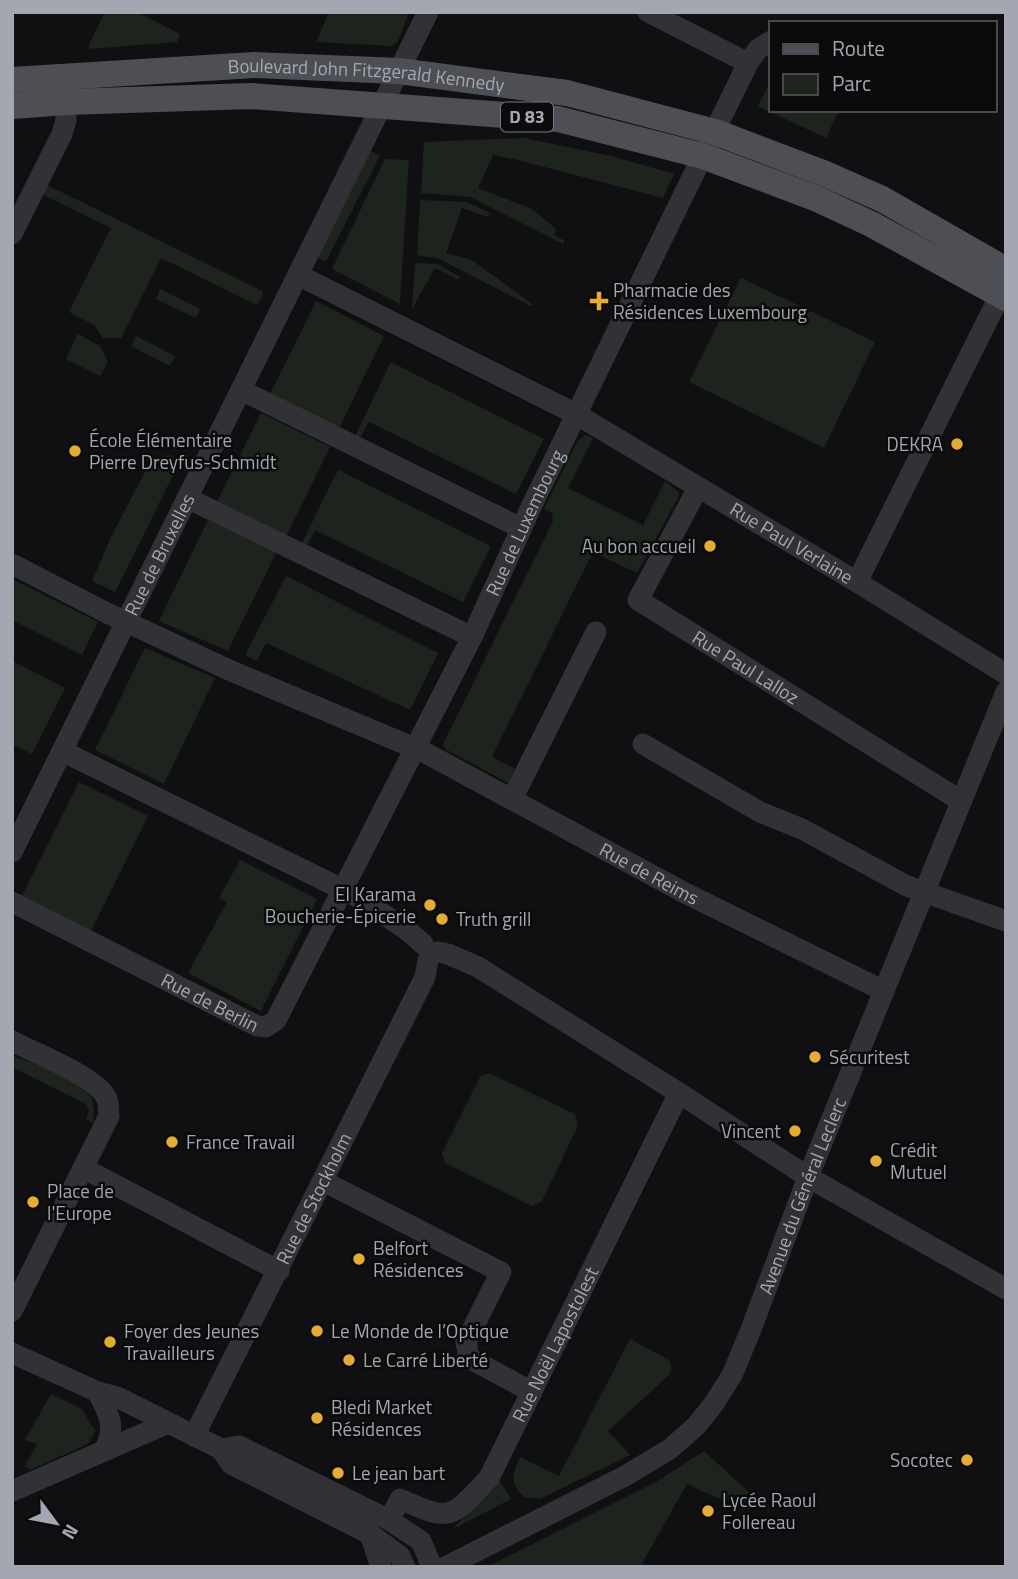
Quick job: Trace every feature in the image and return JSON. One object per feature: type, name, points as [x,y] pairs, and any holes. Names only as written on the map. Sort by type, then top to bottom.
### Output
[{"type":"main road","name":"Boulevard John Fitzgerald Kennedy","points":[[12,80],[254,65],[399,71],[567,93],[715,132],[823,173],[882,199],[1004,288]]},
{"type":"main road","name":"Boulevard John Fitzgerald Kennedy","points":[[12,106],[251,96],[558,119],[703,156],[815,198],[1004,288]]},
{"type":"street","name":"Rue de Bruxelles","points":[[12,852],[428,12]]},
{"type":"street","points":[[648,12],[748,63]]},
{"type":"street","points":[[703,156],[748,63],[758,49],[769,42]]},
{"type":"street","points":[[12,234],[62,134],[66,102]]},
{"type":"street","name":"Rue de Luxembourg","points":[[342,889],[472,637],[521,528],[703,156]]},
{"type":"street","name":"Rue Paul Verlaine","points":[[298,275],[576,414],[1006,674]]},
{"type":"street","points":[[857,582],[1004,288]]},
{"type":"street","points":[[241,390],[521,528]]},
{"type":"street","name":"Rue Paul Lalloz","points":[[698,488],[638,600],[961,801]]},
{"type":"street","points":[[187,498],[472,637]]},
{"type":"street","name":"Rue de Reims","points":[[12,564],[229,670],[416,749],[685,893],[884,991]]},
{"type":"street","points":[[512,799],[596,632]]},
{"type":"street","name":"Avenue du Général Leclerc","points":[[445,1567],[625,1476],[670,1449],[696,1426],[713,1405],[732,1375],[808,1177],[1006,692]]},
{"type":"street","points":[[643,744],[760,812],[802,829],[907,886],[1006,921]]},
{"type":"street","points":[[62,751],[342,889],[407,930],[430,952],[478,967],[808,1177],[1006,1289]]},
{"type":"street","name":"Rue de Berlin","points":[[12,902],[257,1026],[266,1027],[276,1020],[342,889]]},
{"type":"street","name":"Rue de Stockholm","points":[[194,1436],[425,977],[430,952]]},
{"type":"street","points":[[12,1041],[89,1080],[107,1099],[109,1116],[12,1311]]},
{"type":"street","name":"Rue Noël Lapostolest","points":[[389,1520],[400,1499],[431,1514],[457,1511],[489,1478],[679,1093]]},
{"type":"street","points":[[83,1168],[279,1271]]},
{"type":"street","points":[[323,1181],[501,1272],[466,1342],[469,1359],[532,1392]]},
{"type":"street","points":[[14,1351],[98,1392],[117,1397],[221,1449],[237,1468],[370,1534],[400,1556],[405,1567]]},
{"type":"street","points":[[98,1392],[112,1425],[110,1439],[104,1451]]},
{"type":"street","points":[[12,1491],[168,1423]]},
{"type":"street","points":[[221,1449],[239,1446],[389,1520],[421,1541],[432,1567]]},
{"type":"street","points":[[370,1534],[381,1567]]},
{"type":"green space","points":[[105,12],[137,12],[180,34],[177,42],[90,49],[89,45]]},
{"type":"green space","points":[[329,12],[409,12],[398,41],[392,46],[316,42]]},
{"type":"green space","points":[[769,83],[769,111],[758,106]]},
{"type":"green space","points":[[771,112],[838,112],[826,138]]},
{"type":"green space","points":[[524,138],[611,156],[674,174],[663,198],[493,155],[478,188],[532,209],[556,229],[554,235],[565,241],[563,244],[470,197],[421,193],[424,142]]},
{"type":"green space","points":[[370,151],[380,156],[326,261],[316,257]]},
{"type":"green space","points":[[385,159],[409,160],[400,304],[332,269]]},
{"type":"green space","points":[[47,185],[262,291],[263,294],[257,305],[161,258],[121,338],[103,338],[94,325],[69,312],[111,228],[42,194]]},
{"type":"green space","points":[[420,200],[467,202],[490,213],[488,217],[462,208],[446,253],[472,260],[532,304],[531,306],[439,259],[417,255]]},
{"type":"green space","points":[[415,263],[437,264],[460,277],[458,280],[435,268],[412,309]]},
{"type":"green space","points":[[741,278],[875,342],[824,448],[689,382]]},
{"type":"green space","points":[[160,289],[200,309],[196,318],[156,299]]},
{"type":"green space","points":[[316,301],[384,336],[339,428],[270,394]]},
{"type":"green space","points":[[78,334],[100,346],[108,361],[100,376],[66,359]]},
{"type":"green space","points":[[136,336],[175,356],[170,366],[131,346]]},
{"type":"green space","points":[[391,362],[544,439],[516,494],[369,422],[360,438],[355,436]]},
{"type":"green space","points":[[261,413],[330,447],[286,536],[217,502]]},
{"type":"green space","points":[[586,435],[593,438],[568,488],[643,525],[665,481],[679,492],[678,498],[637,573],[593,552],[492,757],[515,769],[508,783],[445,749],[443,744],[553,521],[552,513],[544,509],[578,440]]},
{"type":"green space","points":[[170,455],[180,461],[115,592],[92,581],[111,537],[149,464]]},
{"type":"green space","points":[[338,470],[491,546],[463,602],[315,530],[307,546],[302,543]]},
{"type":"green space","points":[[208,520],[276,553],[228,651],[159,621]]},
{"type":"green space","points":[[286,576],[438,653],[410,710],[266,643],[257,661],[245,655]]},
{"type":"green space","points":[[12,579],[98,622],[82,655],[12,620]]},
{"type":"green space","points":[[145,648],[215,678],[164,784],[95,750]]},
{"type":"green space","points":[[12,661],[65,688],[32,754],[12,744]]},
{"type":"green space","points":[[79,782],[148,816],[91,931],[22,896]]},
{"type":"green space","points":[[240,860],[317,899],[261,1011],[188,973],[227,902],[219,898]]},
{"type":"green space","points":[[12,1056],[54,1072],[85,1091],[93,1102],[93,1123],[86,1119],[89,1111],[86,1104],[12,1067]]},
{"type":"green space","points":[[489,1073],[575,1114],[578,1126],[542,1201],[532,1206],[445,1163],[442,1153],[480,1077]]},
{"type":"green space","points":[[630,1339],[669,1360],[672,1368],[670,1374],[608,1431],[630,1455],[540,1499],[524,1497],[514,1483],[515,1468],[520,1457],[559,1476]]},
{"type":"green space","points":[[51,1394],[82,1409],[96,1430],[88,1444],[30,1470],[25,1466],[37,1444],[25,1440]]},
{"type":"green space","points":[[704,1451],[765,1507],[752,1506],[742,1501],[739,1505],[728,1499],[726,1502],[687,1484],[640,1567],[487,1567],[656,1482]]},
{"type":"green space","points":[[499,1480],[511,1499],[453,1529]]},
{"type":"place","name":"Pharmacie des Résidences Luxembourg","points":[[599,301]]},
{"type":"place","name":"DEKRA","points":[[957,444]]},
{"type":"place","name":"École Élémentaire Pierre Dreyfus-Schmidt","points":[[75,451]]},
{"type":"place","name":"Au bon accueil","points":[[710,546]]},
{"type":"place","name":"El Karama Boucherie-Épicerie","points":[[430,905]]},
{"type":"place","name":"Truth grill","points":[[442,919]]},
{"type":"place","name":"Sécuritest","points":[[815,1057]]},
{"type":"place","name":"Vincent","points":[[795,1131]]},
{"type":"place","name":"France Travail","points":[[172,1142]]},
{"type":"place","name":"Crédit Mutuel","points":[[876,1161]]},
{"type":"place","name":"Place de l'Europe","points":[[33,1202]]},
{"type":"place","name":"Belfort Résidences","points":[[359,1259]]},
{"type":"place","name":"Le Monde de l’Optique","points":[[317,1331]]},
{"type":"place","name":"Foyer des Jeunes Travailleurs","points":[[110,1342]]},
{"type":"place","name":"Le Carré Liberté","points":[[349,1360]]},
{"type":"place","name":"Bledi Market Résidences","points":[[317,1418]]},
{"type":"place","name":"Socotec","points":[[967,1460]]},
{"type":"place","name":"Le jean bart","points":[[338,1473]]},
{"type":"place","name":"Lycée Raoul Follereau","points":[[708,1511]]}]
